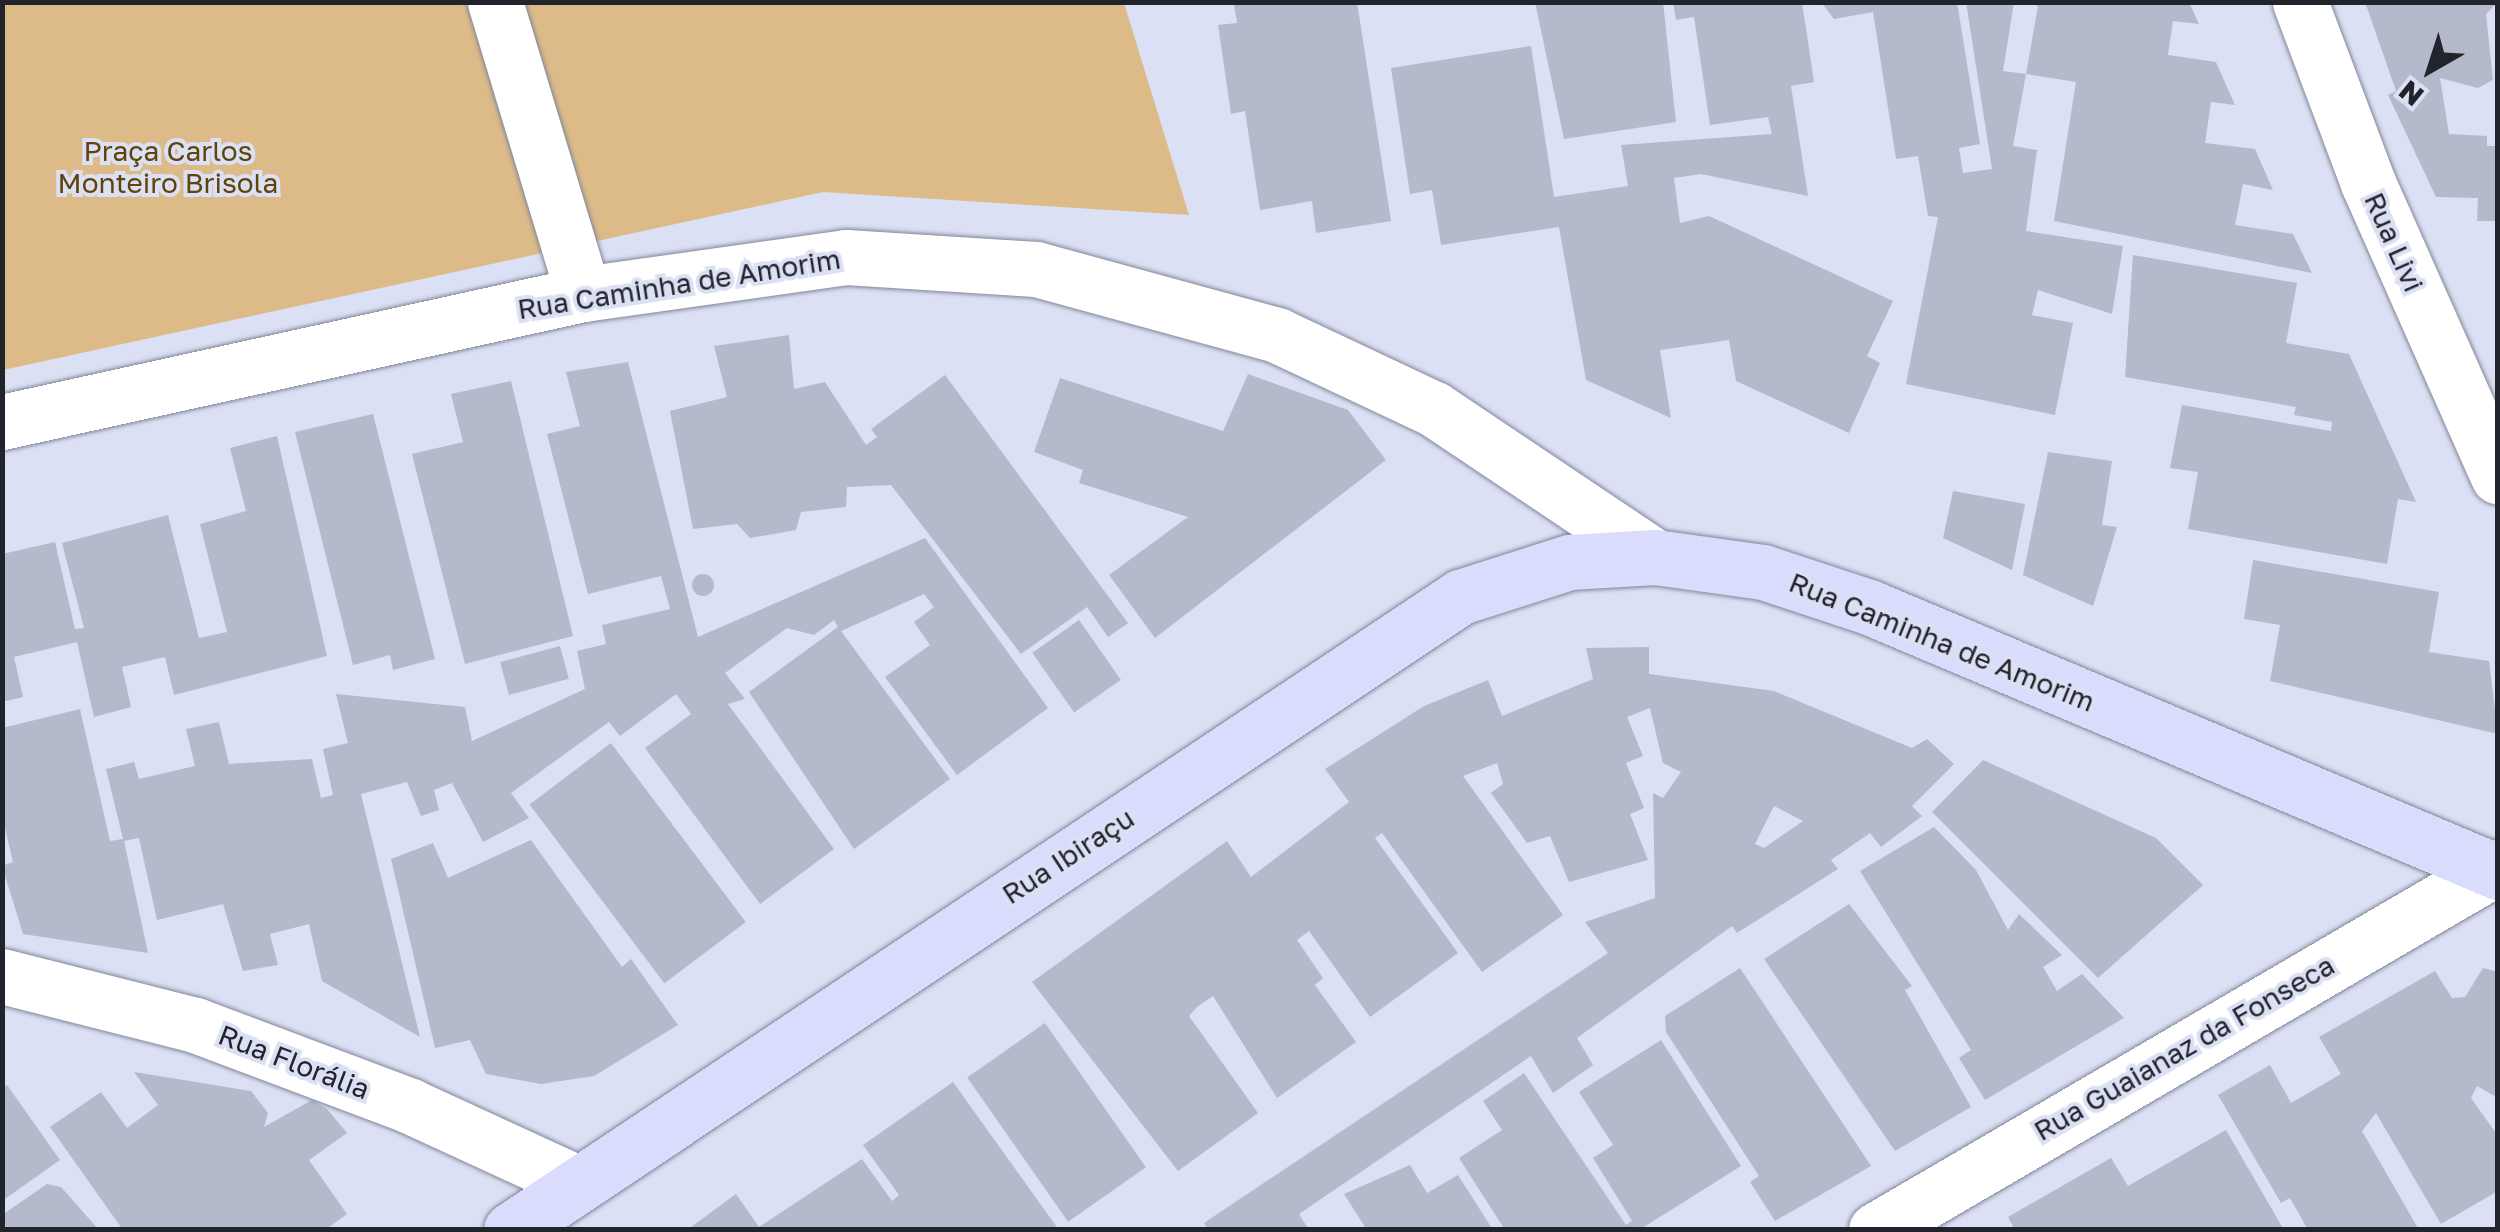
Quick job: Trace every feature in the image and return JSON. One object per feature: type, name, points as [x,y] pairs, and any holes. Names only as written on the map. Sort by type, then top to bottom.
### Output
[{"type":"street","points":[[496,2],[583,294]]},
{"type":"street","name":"Rua Livi","points":[[2300,2],[2368,183],[2498,477]]},
{"type":"street","name":"Rua Caminha de Amorim","points":[[2,422],[583,294],[846,257],[1036,269],[1277,335],[1434,409],[1655,557],[1764,572],[1868,607],[2496,870]]},
{"type":"street","name":"Rua Ibiraçu","points":[[511,1230],[574,1182],[1460,597],[1570,562],[1655,557]]},
{"type":"street","name":"Rua Guaianaz da Fonseca","points":[[1876,1230],[2496,870]]},
{"type":"street","name":"Rua Florália","points":[[2,976],[195,1025],[410,1106],[574,1182]]},
{"type":"green space","name":"Praça Carlos Monteiro Brisola","points":[[2,3],[1124,3],[1189,215],[823,192],[3,370]]},
{"type":"building","points":[[1357,2],[1391,221],[1316,233],[1312,201],[1260,210],[1245,111],[1231,114],[1218,25],[1237,23],[1234,5]]},
{"type":"building","points":[[1535,2],[1663,2],[1676,122],[1564,139]]},
{"type":"building","points":[[1673,2],[1802,2],[1814,82],[1791,86],[1808,196],[1701,174],[1674,178],[1680,223],[1709,216],[1893,301],[1867,356],[1880,363],[1849,433],[1736,381],[1729,340],[1660,350],[1671,418],[1586,380],[1559,227],[1441,245],[1432,190],[1410,194],[1391,68],[1531,46],[1554,197],[1628,186],[1621,145],[1772,134],[1768,117],[1710,125],[1694,17],[1676,20]]},
{"type":"building","points":[[1821,2],[1957,2],[1980,144],[1959,148],[1963,173],[1992,169],[1966,2],[2014,2],[2003,71],[2026,74],[2013,146],[2037,150],[2026,231],[2123,246],[2112,314],[2038,290],[2032,315],[2073,323],[2055,415],[1906,384],[1938,217],[1928,216],[1918,156],[1896,159],[1873,12],[1834,19]]},
{"type":"building","points":[[2030,2],[2189,2],[2199,24],[2173,21],[2168,55],[2216,62],[2235,105],[2211,102],[2205,143],[2255,149],[2273,190],[2243,184],[2235,225],[2293,234],[2312,273],[2054,221],[2076,82],[2026,74],[2038,6]]},
{"type":"building","points":[[2365,2],[2498,2],[2486,14],[2493,80],[2478,88],[2440,78],[2449,134],[2487,136],[2487,146],[2498,146],[2498,221],[2477,221],[2478,198],[2436,197],[2388,95],[2396,91]]},
{"type":"building","points":[[2133,255],[2297,283],[2286,343],[2349,354],[2416,502],[2398,499],[2387,564],[2188,529],[2198,472],[2170,468],[2182,405],[2331,431],[2332,422],[2294,415],[2296,407],[2125,377]]},
{"type":"building","points":[[789,335],[794,389],[825,382],[866,445],[877,437],[871,429],[945,375],[1128,623],[1108,637],[1087,607],[1021,654],[891,485],[847,487],[846,507],[801,512],[796,530],[750,538],[737,524],[693,529],[670,411],[727,397],[714,346]]},
{"type":"building","points":[[628,362],[698,637],[925,538],[1048,708],[957,775],[885,677],[930,645],[914,622],[934,607],[924,594],[841,631],[950,779],[854,849],[749,692],[838,627],[834,620],[814,635],[787,628],[725,673],[745,699],[728,704],[834,849],[760,904],[645,748],[691,714],[676,694],[620,736],[609,722],[511,793],[529,818],[483,842],[452,783],[434,790],[439,810],[421,816],[407,782],[361,794],[420,1037],[322,981],[309,924],[270,934],[278,965],[243,971],[223,904],[157,920],[139,838],[124,841],[148,953],[23,934],[2,866],[13,862],[2,816],[2,728],[80,709],[110,841],[123,839],[106,769],[134,762],[139,779],[195,766],[186,729],[219,722],[229,764],[312,759],[321,798],[333,795],[323,749],[348,743],[336,694],[465,707],[472,741],[585,689],[577,651],[606,644],[602,625],[670,609],[661,576],[588,594],[547,434],[580,426],[566,372]]},
{"type":"building","points":[[1248,374],[1348,410],[1386,460],[1155,638],[1109,575],[1188,517],[1079,483],[1083,470],[1034,452],[1060,378],[1223,431]]},
{"type":"building","points":[[511,381],[573,636],[465,664],[412,454],[463,442],[451,394]]},
{"type":"building","points":[[373,414],[435,659],[393,670],[390,655],[353,665],[295,432]]},
{"type":"building","points":[[277,436],[327,656],[174,695],[165,657],[122,667],[131,707],[94,717],[77,642],[14,657],[23,697],[2,702],[2,554],[55,542],[75,629],[84,628],[62,543],[168,515],[199,638],[227,632],[200,524],[246,511],[230,448]]},
{"type":"building","points":[[2048,452],[2112,461],[2102,525],[2117,527],[2093,606],[2023,575]]},
{"type":"building","points":[[1953,491],[2025,504],[2012,570],[1943,538]]},
{"type":"building","points":[[2253,560],[2439,592],[2429,652],[2489,661],[2498,734],[2270,681],[2280,625],[2244,619]]},
{"type":"building","points":[[703,574],[711,577],[711,593],[703,596],[695,593],[692,585],[695,577]]},
{"type":"building","points":[[1079,620],[1121,680],[1074,712],[1032,653]]},
{"type":"building","points":[[560,646],[569,679],[509,695],[500,662]]},
{"type":"building","points":[[1649,647],[1649,674],[1774,691],[1912,748],[1927,739],[1954,764],[1912,806],[1922,816],[1881,847],[1870,833],[1831,860],[1838,869],[1737,933],[1732,926],[1577,1038],[1593,1065],[1553,1093],[1531,1056],[1299,1214],[1309,1230],[1208,1230],[1204,1223],[1608,953],[1585,922],[1655,898],[1653,793],[1663,798],[1681,772],[1663,763],[1650,708],[1627,717],[1643,756],[1626,763],[1644,808],[1630,814],[1648,860],[1569,882],[1550,836],[1527,843],[1491,793],[1503,784],[1497,763],[1463,776],[1563,915],[1482,972],[1382,833],[1375,838],[1458,953],[1370,1017],[1309,931],[1297,940],[1323,978],[1315,985],[1356,1042],[1277,1098],[1213,996],[1197,1007],[1189,1016],[1258,1113],[1178,1171],[1032,982],[1227,841],[1251,877],[1349,802],[1325,769],[1424,706],[1488,680],[1502,716],[1593,679],[1586,648]],"holes":[[[1774,806],[1803,821],[1764,848],[1755,844]]]},
{"type":"building","points":[[611,743],[746,922],[664,983],[530,804]]},
{"type":"building","points":[[1983,760],[2156,838],[2203,885],[2098,978],[1932,812]]},
{"type":"building","points":[[1934,827],[1976,870],[2008,930],[2019,914],[2062,955],[2043,967],[2057,991],[2082,974],[2124,1018],[1985,1100],[1959,1058],[1971,1050],[1860,871]]},
{"type":"building","points":[[531,840],[622,967],[631,959],[678,1025],[594,1076],[541,1084],[486,1074],[470,1040],[435,1048],[391,859],[433,843],[448,878]]},
{"type":"building","points":[[1849,904],[1912,986],[1905,990],[1971,1107],[1895,1151],[1764,959]]},
{"type":"building","points":[[1740,968],[1871,1166],[1775,1221],[1750,1182],[1759,1176],[1666,1032],[1665,1016]]},
{"type":"building","points":[[2483,968],[2498,972],[2498,1098],[2477,1086],[2471,1098],[2498,1136],[2498,1191],[2441,1224],[2376,1113],[2362,1131],[2419,1230],[2308,1230],[2290,1198],[2281,1203],[2218,1095],[2270,1065],[2291,1103],[2341,1074],[2319,1037],[2435,971],[2452,998],[2465,997]]},
{"type":"building","points":[[1045,1023],[1146,1167],[1068,1222],[967,1077]]},
{"type":"building","points":[[1661,1040],[1741,1166],[1639,1230],[1505,1230],[1459,1158],[1502,1130],[1483,1101],[1524,1073],[1626,1225],[1632,1221],[1593,1158],[1613,1145],[1579,1092]]},
{"type":"building","points":[[134,1072],[251,1091],[268,1113],[264,1127],[312,1100],[327,1109],[347,1133],[309,1160],[347,1214],[325,1230],[123,1230],[50,1127],[101,1092],[127,1128],[158,1105]]},
{"type":"building","points":[[953,1082],[1059,1230],[687,1230],[736,1194],[759,1227],[862,1159],[892,1201],[899,1195],[863,1145]]},
{"type":"building","points":[[7,1085],[60,1160],[2,1201],[2,1089]]},
{"type":"building","points":[[2226,1130],[2284,1230],[2015,1230],[2008,1217],[2111,1158],[2128,1186]]},
{"type":"building","points":[[1410,1165],[1427,1193],[1458,1175],[1493,1230],[1367,1230],[1344,1194]]},
{"type":"building","points":[[47,1184],[61,1187],[99,1230],[2,1230],[2,1215]]}]
